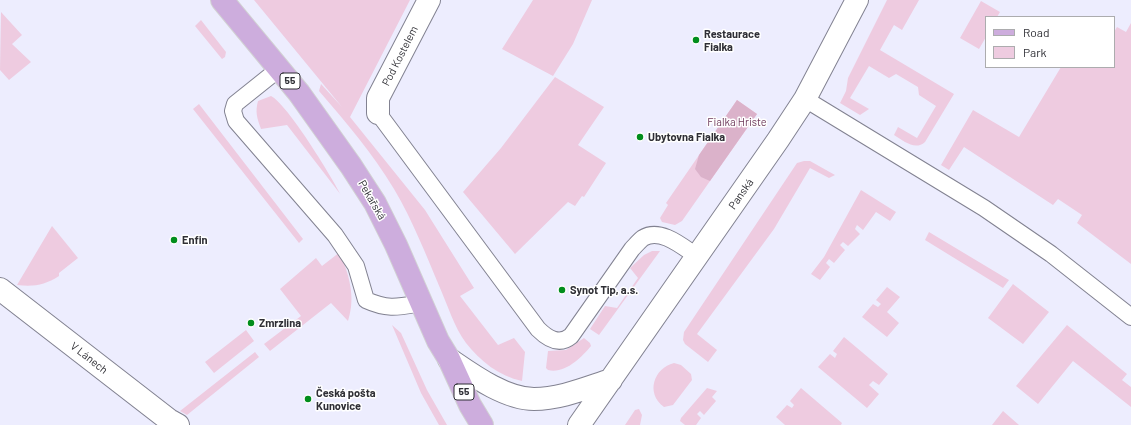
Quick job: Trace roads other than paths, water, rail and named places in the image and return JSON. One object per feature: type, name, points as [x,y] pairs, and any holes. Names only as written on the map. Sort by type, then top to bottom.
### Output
[{"type":"main road","name":"Pekařská","points":[[222,0],[280,68],[340,149],[375,202],[438,341],[449,359],[470,405],[482,425]]},
{"type":"street","name":"Pod Kostelem","points":[[378,112],[378,98],[429,0]]},
{"type":"street","name":"Panská","points":[[579,425],[698,257],[804,99],[857,0]]},
{"type":"street","name":"V Lánech","points":[[0,289],[169,420],[178,425]]},
{"type":"street","points":[[449,359],[480,381],[514,395],[533,399],[571,393],[611,380]]},
{"type":"lane","points":[[280,68],[235,104],[233,111],[236,121],[335,235],[356,266],[366,300],[381,306],[394,308],[422,303]]},
{"type":"lane","points":[[804,99],[984,208],[1051,254],[1131,318]]},
{"type":"lane","points":[[378,112],[538,329],[550,339],[564,340],[571,336],[632,249],[644,237],[653,235],[666,238],[698,257]]},
{"type":"place","name":"Restaurace Fialka","points":[[696,40]]},
{"type":"place","name":"Ubytovna Fialka","points":[[640,137]]},
{"type":"place","name":"Enfin","points":[[174,240]]},
{"type":"place","name":"Synot Tip, a.s.","points":[[562,290]]},
{"type":"place","name":"Zmrzlina","points":[[251,323]]},
{"type":"place","name":"Česká pošta Kunovice","points":[[308,399]]},
{"type":"park label","name":"Fialka Hriste","points":[[737,122]]}]
